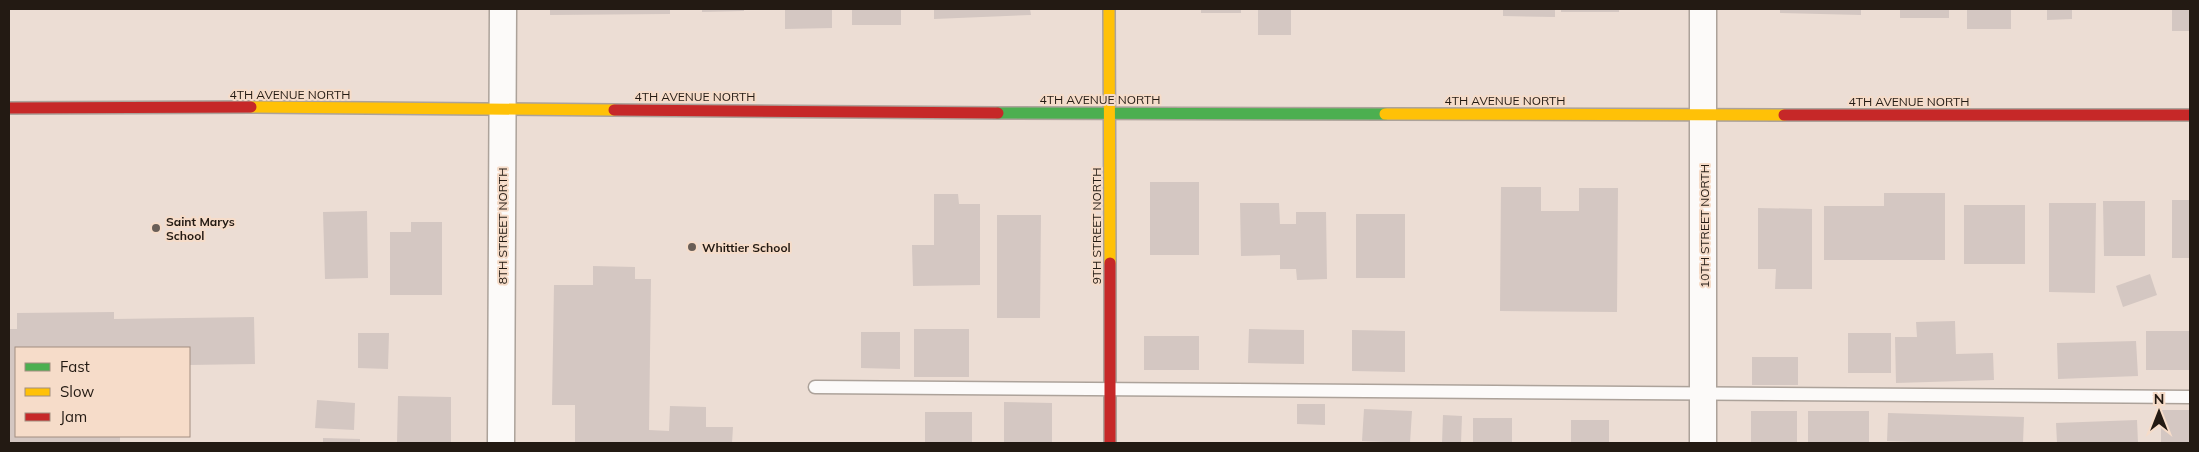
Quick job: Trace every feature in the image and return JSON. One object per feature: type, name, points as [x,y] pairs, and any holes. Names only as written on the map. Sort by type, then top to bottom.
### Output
[{"type":"street","name":"8TH STREET NORTH","points":[[501,443],[502,9]]},
{"type":"street","name":"9TH STREET NORTH","points":[[1109,9],[1110,443]]},
{"type":"street","name":"10TH STREET NORTH","points":[[1703,9],[1703,443]]},
{"type":"street","name":"4TH AVENUE NORTH","points":[[9,108],[503,109],[1110,114],[2190,115]]},
{"type":"lane","points":[[815,387],[2190,397]]},
{"type":"building","points":[[550,9],[670,9],[670,14],[550,15]]},
{"type":"building","points":[[702,9],[744,9],[744,11],[702,12]]},
{"type":"building","points":[[785,9],[832,9],[832,28],[785,29]]},
{"type":"building","points":[[852,9],[901,9],[901,25],[852,25]]},
{"type":"building","points":[[934,9],[1030,9],[1031,15],[934,19]]},
{"type":"building","points":[[1201,9],[1241,9],[1241,13],[1201,13]]},
{"type":"building","points":[[1258,9],[1291,9],[1291,35],[1258,35]]},
{"type":"building","points":[[1503,9],[1555,9],[1555,17],[1503,16]]},
{"type":"building","points":[[1561,9],[1619,9],[1619,12],[1561,12]]},
{"type":"building","points":[[1780,9],[1861,9],[1861,15],[1780,13]]},
{"type":"building","points":[[1900,9],[1949,9],[1949,18],[1900,18]]},
{"type":"building","points":[[1967,9],[2011,9],[2011,29],[1967,29]]},
{"type":"building","points":[[2047,9],[2072,9],[2072,19],[2047,20]]},
{"type":"building","points":[[2172,9],[2190,9],[2190,31],[2172,31]]},
{"type":"building","points":[[1150,182],[1199,182],[1199,255],[1150,255]]},
{"type":"building","points":[[1501,187],[1541,187],[1541,211],[1579,211],[1579,188],[1618,188],[1617,312],[1500,311]]},
{"type":"building","points":[[1884,193],[1945,193],[1945,260],[1824,260],[1824,206],[1884,206]]},
{"type":"building","points":[[934,194],[958,194],[959,204],[980,204],[980,285],[913,286],[912,245],[934,245]]},
{"type":"building","points":[[2172,200],[2190,200],[2190,258],[2172,258]]},
{"type":"building","points":[[2103,201],[2145,201],[2145,256],[2104,256]]},
{"type":"building","points":[[1240,203],[1279,203],[1280,224],[1296,224],[1296,212],[1326,212],[1327,279],[1297,280],[1296,269],[1280,269],[1280,255],[1241,256]]},
{"type":"building","points":[[2049,203],[2096,203],[2095,293],[2049,292]]},
{"type":"building","points":[[1964,205],[2025,205],[2025,264],[1964,264]]},
{"type":"building","points":[[1758,208],[1812,209],[1812,289],[1775,289],[1776,269],[1758,269]]},
{"type":"building","points":[[367,211],[368,278],[325,279],[323,212]]},
{"type":"building","points":[[1356,214],[1405,214],[1405,278],[1356,278]]},
{"type":"building","points":[[997,215],[1041,215],[1040,318],[997,318]]},
{"type":"building","points":[[411,222],[442,222],[442,295],[390,295],[390,232],[411,232]]},
{"type":"building","points":[[593,266],[635,267],[635,279],[651,279],[649,430],[669,431],[670,406],[706,407],[706,427],[733,427],[732,443],[575,443],[575,405],[552,405],[554,285],[593,285]]},
{"type":"building","points":[[2150,274],[2157,295],[2123,307],[2116,286]]},
{"type":"building","points":[[114,312],[114,319],[254,317],[255,364],[190,365],[190,347],[15,347],[15,437],[120,437],[120,443],[9,443],[9,329],[17,329],[17,313]]},
{"type":"building","points":[[1955,321],[1956,354],[1993,353],[1994,380],[1896,383],[1895,337],[1917,337],[1916,322]]},
{"type":"building","points":[[914,329],[969,329],[969,377],[914,377]]},
{"type":"building","points":[[1249,329],[1304,330],[1304,364],[1248,363]]},
{"type":"building","points":[[1352,330],[1405,331],[1405,372],[1352,371]]},
{"type":"building","points":[[2146,331],[2190,331],[2190,370],[2146,370]]},
{"type":"building","points":[[861,332],[900,332],[900,369],[861,368]]},
{"type":"building","points":[[358,333],[389,333],[388,369],[358,368]]},
{"type":"building","points":[[1848,333],[1891,333],[1891,373],[1848,373]]},
{"type":"building","points":[[1144,336],[1199,336],[1199,370],[1144,370]]},
{"type":"building","points":[[2136,341],[2138,376],[2058,379],[2057,343]]},
{"type":"building","points":[[1752,357],[1798,357],[1798,385],[1752,385]]},
{"type":"building","points":[[398,396],[451,397],[451,443],[397,443]]},
{"type":"building","points":[[317,400],[355,403],[354,430],[315,428]]},
{"type":"building","points":[[1004,402],[1052,403],[1052,443],[1004,443]]},
{"type":"building","points":[[1297,404],[1325,404],[1325,425],[1297,424]]},
{"type":"building","points":[[1364,409],[1412,411],[1410,443],[1362,441]]},
{"type":"building","points":[[2161,410],[2190,410],[2190,443],[2161,443]]},
{"type":"building","points":[[1751,411],[1797,411],[1797,443],[1751,443]]},
{"type":"building","points":[[1808,411],[1869,411],[1869,443],[1808,443]]},
{"type":"building","points":[[925,412],[972,412],[972,443],[925,443]]},
{"type":"building","points":[[1888,413],[2024,417],[2023,443],[1915,443],[1887,441]]},
{"type":"building","points":[[1443,415],[1462,416],[1461,443],[1442,443]]},
{"type":"building","points":[[1473,418],[1512,418],[1512,443],[1473,443]]},
{"type":"building","points":[[1571,420],[1609,420],[1609,443],[1571,443]]},
{"type":"building","points":[[2137,420],[2138,443],[2057,443],[2056,423]]},
{"type":"building","points":[[323,438],[360,439],[360,443],[323,443]]},
{"type":"traffic: fast","points":[[998,113],[1385,114]]},
{"type":"traffic: slow","points":[[1109,9],[1110,263]]},
{"type":"traffic: slow","points":[[251,107],[614,110]]},
{"type":"traffic: slow","points":[[1385,114],[1784,115]]},
{"type":"traffic: jam","points":[[9,108],[251,107]]},
{"type":"traffic: jam","points":[[614,110],[998,113]]},
{"type":"traffic: jam","points":[[1784,115],[2190,115]]},
{"type":"traffic: jam","points":[[1110,263],[1110,443]]},
{"type":"place","name":"Saint Marys School","points":[[156,228]]},
{"type":"place","name":"Whittier School","points":[[692,247]]}]
